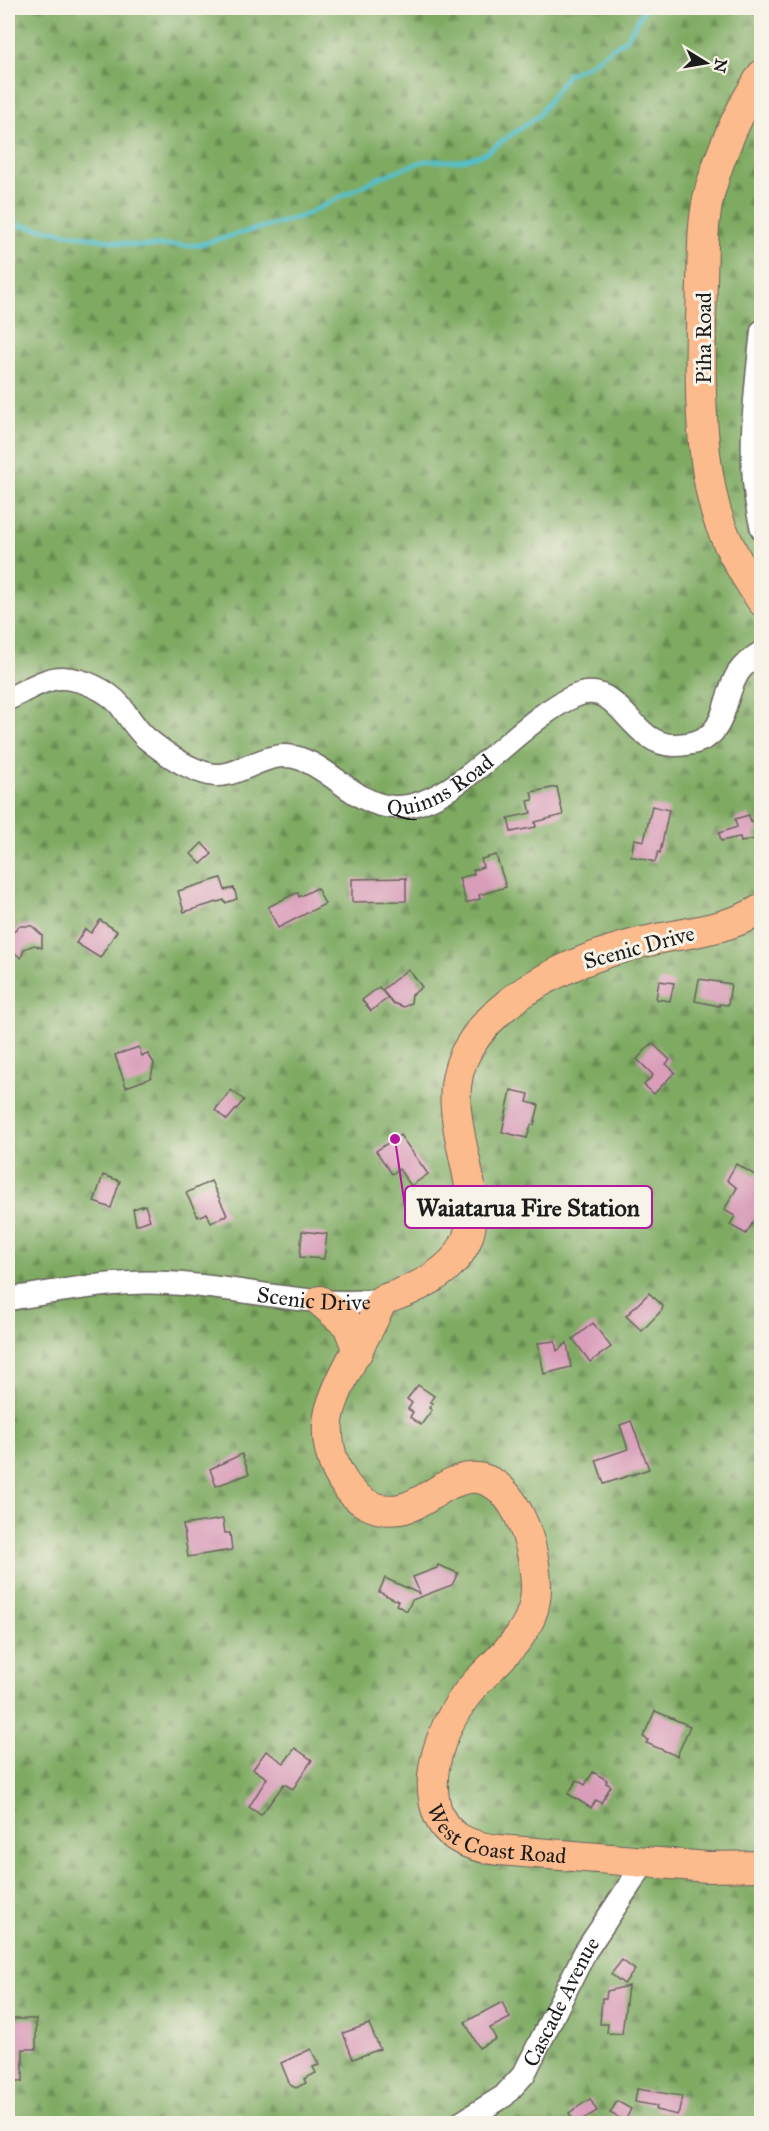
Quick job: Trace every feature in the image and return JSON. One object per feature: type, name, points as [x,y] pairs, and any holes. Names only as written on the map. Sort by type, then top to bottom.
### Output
[{"type":"main road","name":"Piha Road","points":[[762,75],[726,148],[710,192],[704,230],[701,317],[707,472],[725,536],[738,563],[762,601]]},
{"type":"main road","name":"Scenic Drive","points":[[382,1300],[406,1293],[436,1276],[459,1252],[466,1239],[472,1209],[469,1173],[456,1108],[458,1076],[468,1048],[490,1021],[528,991],[573,965],[637,944],[736,921],[762,909]]},
{"type":"main road","name":"West Coast Road","points":[[382,1300],[330,1411],[328,1427],[331,1456],[342,1482],[353,1494],[375,1507],[398,1510],[419,1502],[460,1480],[471,1477],[495,1482],[510,1497],[516,1509],[534,1572],[535,1600],[527,1625],[511,1647],[469,1691],[442,1741],[433,1784],[433,1799],[442,1823],[459,1839],[481,1848],[708,1867],[762,1866]]},
{"type":"main road","points":[[320,1301],[348,1325],[358,1351]]},
{"type":"street","points":[[762,331],[752,462],[754,495],[762,529]]},
{"type":"street","name":"Quinns Road","points":[[8,699],[62,678],[96,687],[117,702],[144,737],[186,765],[211,774],[241,769],[273,755],[299,758],[318,766],[367,801],[393,808],[420,804],[448,789],[561,703],[587,692],[596,692],[615,703],[640,733],[656,741],[678,745],[704,737],[712,732],[724,716],[737,675],[744,665],[762,652]]},
{"type":"street","name":"Scenic Drive","points":[[8,1299],[117,1283],[168,1283],[343,1303],[382,1300]]},
{"type":"street","name":"Cascade Avenue","points":[[459,2124],[504,2096],[524,2074],[585,1952],[645,1862]]},
{"type":"green space","points":[[8,8],[761,8],[761,2123],[8,2123]]},
{"type":"building","points":[[557,787],[563,815],[535,822],[536,827],[511,832],[508,818],[531,813],[528,801],[533,800],[531,792]]},
{"type":"building","points":[[652,806],[669,810],[660,853],[658,852],[655,862],[631,856],[634,839],[644,841]]},
{"type":"building","points":[[749,815],[751,822],[755,820],[758,832],[754,833],[755,839],[741,842],[740,837],[721,841],[719,833],[737,827],[735,819]]},
{"type":"building","points":[[202,843],[212,854],[201,864],[191,854]]},
{"type":"building","points":[[496,855],[506,887],[479,895],[480,899],[466,903],[459,878],[474,874],[473,870],[483,867],[481,859]]},
{"type":"building","points":[[221,878],[225,890],[234,888],[237,899],[225,903],[224,900],[184,912],[178,891]]},
{"type":"building","points":[[406,878],[406,901],[352,902],[352,879]]},
{"type":"building","points":[[317,888],[325,904],[278,928],[268,907],[294,894],[298,893],[299,897]]},
{"type":"building","points":[[100,920],[117,931],[100,958],[76,943],[85,929],[91,933]]},
{"type":"building","points":[[19,926],[32,926],[42,935],[42,948],[34,945],[24,949],[21,958],[10,949],[10,936]]},
{"type":"building","points":[[408,969],[422,987],[412,995],[411,1003],[404,1007],[393,1003],[382,990]]},
{"type":"building","points":[[699,979],[731,984],[728,1005],[719,1004],[719,1006],[695,1001]]},
{"type":"building","points":[[659,981],[674,983],[670,1001],[656,999]]},
{"type":"building","points":[[379,987],[388,998],[371,1011],[362,1000]]},
{"type":"building","points":[[652,1043],[670,1060],[666,1064],[675,1072],[654,1094],[644,1085],[653,1075],[637,1059]]},
{"type":"building","points":[[139,1047],[142,1056],[148,1054],[154,1063],[151,1078],[126,1087],[115,1055]]},
{"type":"building","points":[[231,1090],[244,1100],[227,1120],[215,1110]]},
{"type":"building","points":[[511,1090],[529,1094],[527,1102],[539,1105],[534,1125],[531,1125],[527,1138],[502,1132]]},
{"type":"building","points":[[400,1135],[428,1174],[411,1186],[399,1169],[392,1174],[376,1151]]},
{"type":"building","points":[[736,1164],[762,1179],[762,1207],[746,1234],[730,1225],[735,1216],[724,1210],[737,1188],[727,1180]]},
{"type":"building","points":[[103,1175],[120,1181],[111,1208],[94,1202]]},
{"type":"building","points":[[211,1181],[227,1215],[211,1223],[207,1213],[198,1217],[186,1193]]},
{"type":"building","points":[[145,1205],[150,1220],[136,1225],[133,1209]]},
{"type":"building","points":[[302,1231],[327,1234],[324,1259],[300,1257]]},
{"type":"building","points":[[649,1293],[663,1306],[662,1310],[642,1331],[626,1316]]},
{"type":"building","points":[[593,1323],[611,1347],[590,1362],[573,1339]]},
{"type":"building","points":[[555,1341],[557,1351],[567,1343],[571,1367],[544,1374],[538,1343]]},
{"type":"building","points":[[418,1385],[434,1396],[429,1408],[432,1410],[421,1425],[410,1417],[413,1412],[408,1409],[412,1403],[407,1399]]},
{"type":"building","points":[[631,1421],[649,1469],[604,1484],[596,1460],[628,1449],[620,1425]]},
{"type":"building","points":[[242,1454],[249,1474],[216,1486],[210,1469]]},
{"type":"building","points":[[223,1519],[225,1533],[230,1533],[232,1550],[188,1557],[183,1525]]},
{"type":"building","points":[[438,1565],[458,1573],[452,1585],[412,1600],[407,1611],[396,1605],[398,1601],[379,1592],[385,1578],[420,1594],[413,1577],[437,1568]]},
{"type":"building","points":[[655,1711],[690,1726],[677,1756],[646,1743],[648,1740],[643,1737]]},
{"type":"building","points":[[295,1748],[312,1760],[293,1789],[284,1784],[261,1815],[249,1807],[267,1778],[253,1769],[266,1751],[284,1763]]},
{"type":"building","points":[[593,1772],[607,1780],[606,1783],[611,1786],[601,1803],[596,1800],[591,1808],[568,1794],[577,1780],[585,1785]]},
{"type":"building","points":[[622,1960],[635,1970],[624,1984],[611,1974]]},
{"type":"building","points":[[628,1986],[622,2034],[607,2033],[608,2024],[600,2024],[602,1998],[606,1998],[607,1991]]},
{"type":"building","points":[[502,2002],[510,2018],[490,2028],[496,2039],[479,2048],[465,2022]]},
{"type":"building","points":[[9,2019],[36,2019],[36,2049],[23,2049],[23,2081],[8,2081]]},
{"type":"building","points":[[369,2024],[380,2049],[353,2059],[343,2033]]},
{"type":"building","points":[[311,2049],[319,2065],[313,2067],[316,2073],[304,2079],[306,2083],[296,2088],[290,2085],[281,2063]]},
{"type":"building","points":[[637,2089],[682,2096],[677,2115],[656,2110],[657,2106],[635,2102]]},
{"type":"building","points":[[590,2099],[597,2111],[575,2124],[569,2113]]},
{"type":"building","points":[[617,2101],[631,2109],[625,2121],[610,2113]]},
{"type":"waterway","points":[[8,223],[139,246],[198,245],[303,216],[380,177],[424,161],[459,161],[484,154],[538,116],[568,74],[587,66],[627,38],[645,8]]},
{"type":"place","name":"Waiatarua Fire Station","points":[[395,1139]]}]
